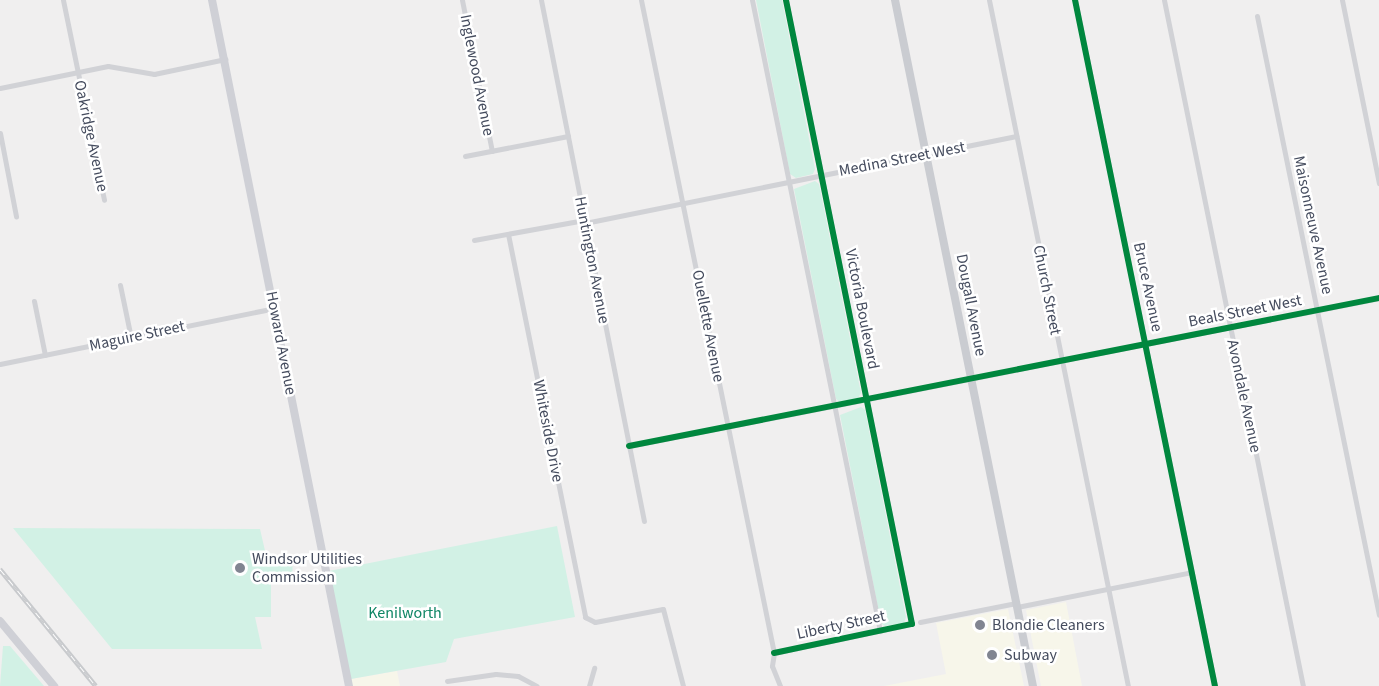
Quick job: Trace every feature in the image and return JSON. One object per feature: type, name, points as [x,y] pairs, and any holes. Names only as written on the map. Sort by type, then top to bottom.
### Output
[{"type":"main road","name":"Dougall Avenue","points":[[895,0],[1033,686]]},
{"type":"street","name":"Oakridge Avenue","points":[[63,0],[104,200]]},
{"type":"street","name":"Howard Avenue","points":[[212,0],[349,686]]},
{"type":"street","name":"Inglewood Avenue","points":[[462,0],[492,151]]},
{"type":"street","name":"Huntington Avenue","points":[[541,0],[644,521]]},
{"type":"street","name":"Ouellette Avenue","points":[[641,0],[774,653],[772,666],[780,686]]},
{"type":"street","points":[[752,0],[880,631]]},
{"type":"street","name":"Victoria Boulevard","points":[[786,0],[912,624]]},
{"type":"street","name":"Church Street","points":[[989,0],[1128,686]]},
{"type":"street","name":"Bruce Avenue","points":[[1075,0],[1215,686]]},
{"type":"street","name":"Avondale Avenue","points":[[1164,0],[1304,686]]},
{"type":"street","points":[[1342,0],[1379,183]]},
{"type":"street","name":"Maisonneuve Avenue","points":[[1257,16],[1379,615]]},
{"type":"street","points":[[0,88],[108,66],[154,74],[225,59]]},
{"type":"street","points":[[0,133],[16,216]]},
{"type":"street","points":[[465,156],[568,136]]},
{"type":"street","name":"Medina Street West","points":[[474,240],[683,204],[1016,136]]},
{"type":"street","name":"Whiteside Drive","points":[[508,234],[585,617],[595,622],[663,609],[683,686]]},
{"type":"street","points":[[120,285],[131,338]]},
{"type":"street","name":"Beals Street West","points":[[629,446],[729,430],[1379,298]]},
{"type":"street","points":[[34,302],[45,355]]},
{"type":"street","name":"Maguire Street","points":[[0,364],[275,308]]},
{"type":"street","points":[[920,622],[1192,572]]},
{"type":"street","points":[[0,621],[54,686]]},
{"type":"street","name":"Liberty Street","points":[[774,653],[912,624]]},
{"type":"street","points":[[589,686],[594,668]]},
{"type":"street","points":[[447,681],[496,674],[518,676],[537,686]]},
{"type":"shaded area","points":[[1066,602],[1082,686],[1041,686],[1026,610]]},
{"type":"shaded area","points":[[1008,609],[1024,686],[884,686],[946,674],[936,623]]},
{"type":"shaded area","points":[[397,671],[400,686],[352,686],[351,679]]},
{"type":"green space","points":[[756,0],[782,0],[815,169],[813,174],[796,178],[790,174]]},
{"type":"green space","points":[[815,181],[819,184],[861,393],[858,398],[840,402],[836,399],[794,189]]},
{"type":"green space","points":[[861,407],[865,410],[906,617],[904,623],[885,626],[881,623],[840,415]]},
{"type":"green space","name":"Kenilworth","points":[[557,526],[575,617],[454,639],[446,662],[351,679],[329,571]]},
{"type":"green space","points":[[13,528],[260,529],[266,555],[292,556],[293,584],[271,583],[271,617],[255,617],[262,649],[112,649]]},
{"type":"green space","points":[[3,646],[10,646],[44,686],[0,686]]},
{"type":"railway","points":[[0,569],[96,686]]},
{"type":"cycle path","points":[[774,653],[912,624],[786,0]]},
{"type":"cycle path","points":[[1075,0],[1215,686]]},
{"type":"cycle path","points":[[629,446],[1379,298]]},
{"type":"place","name":"Windsor Utilities Commission","points":[[240,568]]},
{"type":"place","name":"Blondie Cleaners","points":[[980,625]]},
{"type":"place","name":"Subway","points":[[992,655]]}]
